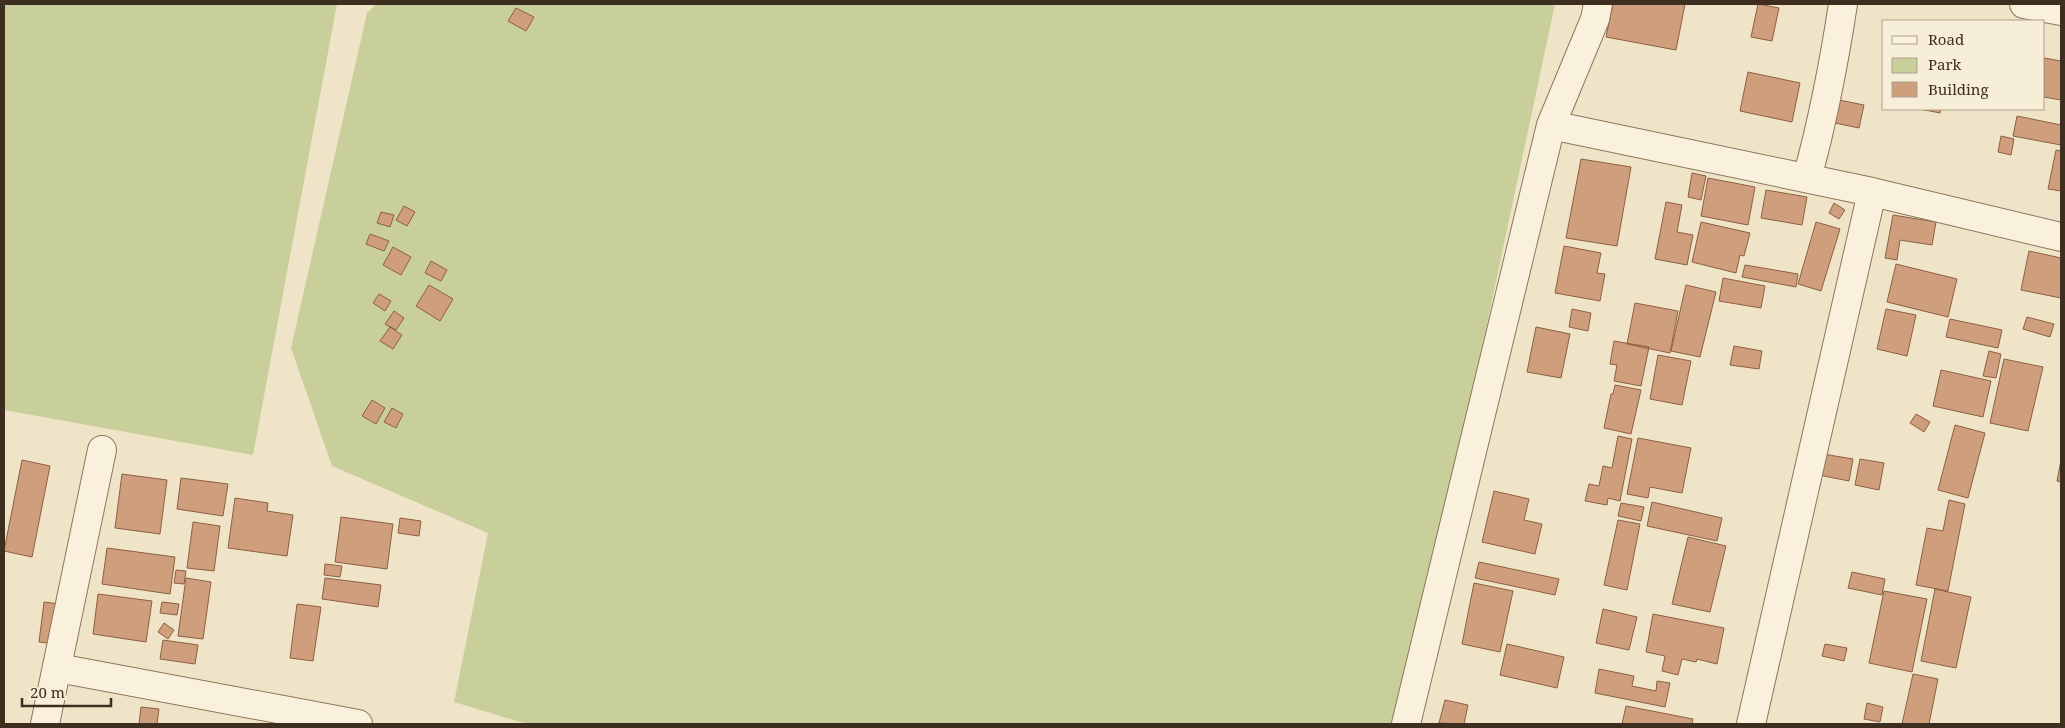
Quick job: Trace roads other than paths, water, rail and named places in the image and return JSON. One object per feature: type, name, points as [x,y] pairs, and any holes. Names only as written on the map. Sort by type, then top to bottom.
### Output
[{"type":"street","points":[[1406,724],[1551,125],[1595,19],[1598,4]]},
{"type":"street","points":[[1807,178],[1822,125],[1843,4]]},
{"type":"street","points":[[2024,4],[2061,11]]},
{"type":"street","points":[[1551,125],[1872,192],[2061,237]]},
{"type":"street","points":[[1751,724],[1872,192]]},
{"type":"street","points":[[45,724],[102,450]]},
{"type":"street","points":[[58,668],[358,724]]}]
